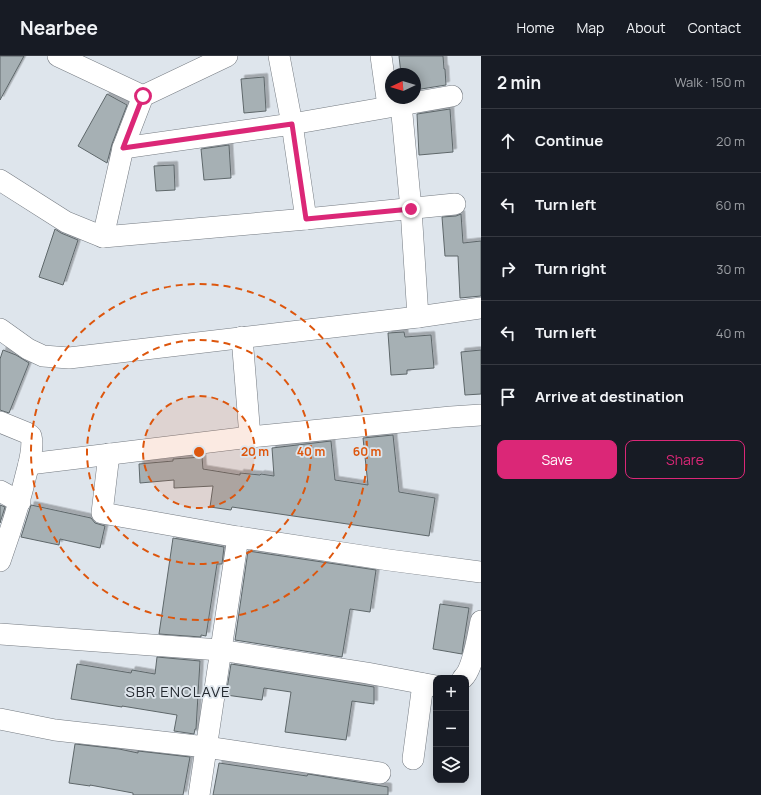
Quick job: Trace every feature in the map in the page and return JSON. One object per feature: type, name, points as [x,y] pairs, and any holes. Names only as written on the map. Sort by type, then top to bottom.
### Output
[{"type":"street","points":[[58,56],[143,96]]},
{"type":"street","points":[[103,237],[123,148],[143,96],[228,56]]},
{"type":"street","points":[[278,56],[292,124],[306,219]]},
{"type":"street","points":[[381,56],[395,105],[411,209],[418,317]]},
{"type":"street","points":[[123,148],[292,124],[452,96]]},
{"type":"street","points":[[0,180],[66,222],[103,237],[456,204]]},
{"type":"street","points":[[0,329],[28,349],[43,356],[65,358],[418,317],[481,308]]},
{"type":"street","points":[[242,337],[250,437]]},
{"type":"street","points":[[29,464],[250,437],[481,415]]},
{"type":"street","points":[[0,422],[27,433],[31,436],[32,441],[29,464],[20,502],[0,561]]},
{"type":"street","points":[[109,454],[102,513],[238,537],[389,560],[481,572]]},
{"type":"street","points":[[0,491],[20,502]]},
{"type":"street","points":[[199,795],[238,537]]},
{"type":"street","points":[[467,675],[481,622]]},
{"type":"street","points":[[0,634],[220,650],[367,673],[429,685],[413,758]]},
{"type":"street","points":[[0,719],[55,730],[206,747],[380,773]]},
{"type":"building","points":[[0,56],[24,56],[0,100]]},
{"type":"building","points":[[399,56],[443,56],[446,85],[421,89],[421,68],[400,68]]},
{"type":"building","points":[[264,77],[266,111],[244,113],[241,79]]},
{"type":"building","points":[[107,94],[127,105],[112,144],[107,163],[78,146]]},
{"type":"building","points":[[450,109],[453,152],[419,155],[417,114]]},
{"type":"building","points":[[229,145],[231,178],[204,180],[201,149]]},
{"type":"building","points":[[174,165],[175,190],[156,191],[154,166]]},
{"type":"building","points":[[461,214],[463,243],[481,241],[481,296],[460,298],[458,256],[445,256],[442,217]]},
{"type":"building","points":[[55,229],[78,240],[63,285],[39,277]]},
{"type":"building","points":[[404,332],[405,337],[431,335],[434,368],[407,370],[407,374],[391,375],[388,333]]},
{"type":"building","points":[[3,350],[16,355],[29,363],[9,413],[0,410],[0,359]]},
{"type":"building","points":[[481,350],[481,394],[465,395],[461,352]]},
{"type":"building","points":[[393,435],[399,492],[435,498],[429,536],[232,507],[231,510],[210,507],[213,486],[174,488],[174,480],[140,483],[139,464],[173,461],[173,459],[202,457],[203,469],[240,475],[240,473],[274,476],[272,448],[331,441],[335,480],[368,485],[363,438]]},
{"type":"building","points":[[0,505],[5,507],[0,523]]},
{"type":"building","points":[[31,505],[91,518],[95,523],[105,526],[100,548],[60,539],[59,545],[21,537]]},
{"type":"building","points":[[173,538],[224,547],[222,564],[217,564],[206,636],[201,635],[201,637],[159,634]]},
{"type":"building","points":[[248,551],[376,570],[370,612],[350,609],[342,657],[235,640]]},
{"type":"building","points":[[440,604],[469,608],[462,654],[433,649]]},
{"type":"building","points":[[157,657],[200,661],[196,729],[194,734],[174,731],[177,715],[71,699],[77,664],[131,673],[132,670],[155,674]]},
{"type":"building","points":[[231,664],[374,687],[374,704],[352,701],[346,740],[285,732],[291,692],[264,688],[262,700],[226,695]]},
{"type":"building","points":[[75,744],[119,749],[138,753],[138,751],[190,757],[183,795],[133,795],[133,793],[90,785],[69,783]]},
{"type":"building","points":[[219,763],[307,776],[308,774],[388,787],[388,795],[213,795]]},
{"type":"district","name":"SBR ENCLAVE","points":[[178,691]]},
{"type":"route","points":[[143,96],[123,148],[292,124],[306,219],[411,209]]}]
